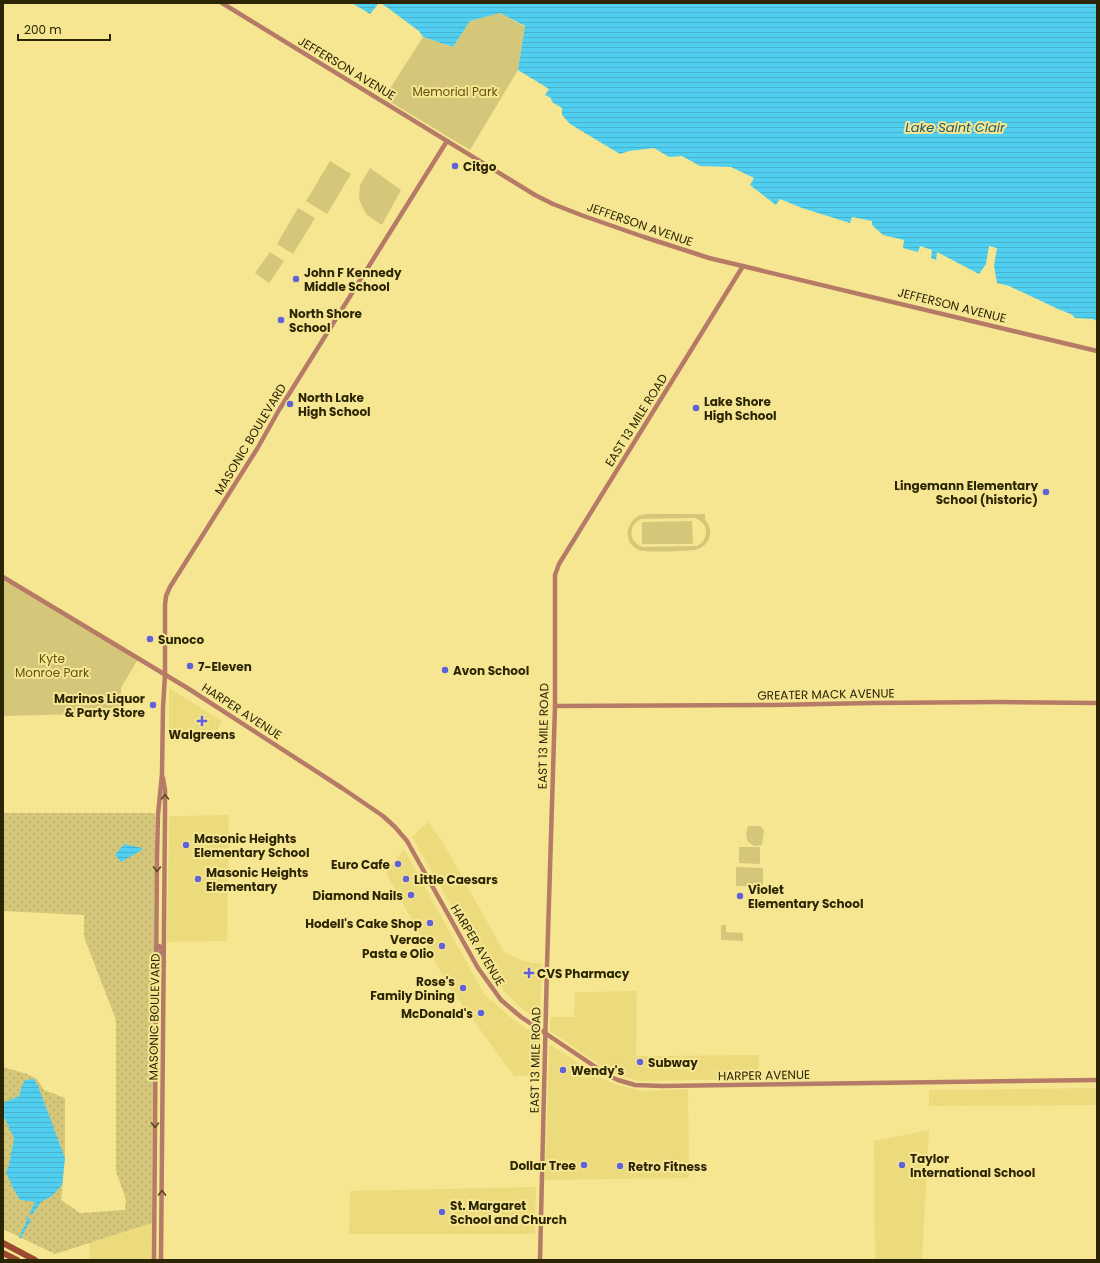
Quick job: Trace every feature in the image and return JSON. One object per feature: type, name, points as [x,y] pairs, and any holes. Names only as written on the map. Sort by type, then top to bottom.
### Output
[{"type":"highway","points":[[3,1243],[35,1260]]},
{"type":"highway","points":[[3,1253],[16,1260]]},
{"type":"main road","name":"JEFFERSON AVENUE","points":[[222,3],[535,195],[553,204],[677,248],[742,266],[1097,351]]},
{"type":"main road","name":"MASONIC BOULEVARD","points":[[154,1260],[158,815],[162,774],[166,596],[170,587],[447,141]]},
{"type":"main road","name":"EAST 13 MILE ROAD","points":[[540,1260],[555,706],[555,580],[559,564],[742,266]]},
{"type":"main road","name":"HARPER AVENUE","points":[[3,577],[249,727],[374,809],[395,827],[412,850],[478,968],[490,987],[501,1000],[545,1034],[609,1076],[626,1083],[647,1086],[1097,1080]]},
{"type":"main road","name":"GREATER MACK AVENUE","points":[[555,706],[1015,702],[1097,703]]},
{"type":"main road","name":"MASONIC BOULEVARD","points":[[161,1260],[166,790],[162,774]]},
{"type":"main road","points":[[158,815],[165,814]]},
{"type":"main road","points":[[158,838],[165,831]]},
{"type":"main road","points":[[158,847],[160,852],[165,855]]},
{"type":"main road","points":[[157,901],[161,902],[162,905],[162,919],[165,931]]},
{"type":"main road","points":[[156,949],[161,947],[161,960],[164,962]]},
{"type":"main road","points":[[156,1001],[159,1019],[161,1020],[163,1018]]},
{"type":"main road","points":[[155,1100],[159,1095],[163,1095]]},
{"type":"main road","points":[[154,1144],[157,1149],[162,1149]]},
{"type":"main road","points":[[154,1204],[160,1208],[160,1224],[162,1230]]},
{"type":"shaded area","points":[[169,688],[222,721],[217,730],[169,732]]},
{"type":"shaded area","name":"Masonic Heights Elementary","points":[[229,815],[227,941],[167,942],[169,816]]},
{"type":"shaded area","points":[[429,822],[445,846],[504,952],[523,961],[542,964],[540,1021],[521,1008],[489,972],[412,837]]},
{"type":"shaded area","points":[[404,849],[484,994],[514,1020],[540,1038],[539,1076],[514,1076],[449,987],[386,873]]},
{"type":"shaded area","points":[[637,991],[636,1056],[759,1055],[758,1079],[639,1081],[613,1074],[550,1031],[550,1017],[574,1017],[575,992]]},
{"type":"shaded area","points":[[551,1045],[603,1079],[618,1085],[644,1091],[688,1089],[689,1178],[545,1180],[549,1046]]},
{"type":"shaded area","points":[[1097,1088],[1097,1105],[929,1106],[929,1090]]},
{"type":"shaded area","points":[[929,1130],[922,1260],[875,1260],[874,1141]]},
{"type":"shaded area","name":"St. Margaret School and Church","points":[[536,1187],[535,1234],[349,1234],[350,1191]]},
{"type":"shaded area","points":[[152,1223],[152,1260],[89,1260],[90,1243]]},
{"type":"green space","name":"Memorial Park","points":[[500,13],[525,27],[518,70],[470,150],[384,98],[423,37],[453,47],[470,21]]},
{"type":"green space","points":[[330,161],[351,174],[327,214],[306,201]]},
{"type":"green space","points":[[370,168],[401,190],[382,225],[367,215],[359,199],[360,185]]},
{"type":"green space","points":[[298,208],[315,218],[293,254],[277,244]]},
{"type":"green space","points":[[270,252],[284,261],[269,283],[255,273]]},
{"type":"green space","points":[[645,514],[705,514],[704,518],[709,528],[710,537],[705,545],[695,550],[658,552],[639,550],[629,541],[628,530],[630,524],[639,516]],"holes":[[[694,518],[699,520],[705,527],[706,535],[697,546],[643,547],[635,542],[632,534],[633,526],[641,519]]]},
{"type":"green space","points":[[692,521],[693,544],[642,544],[642,522]]},
{"type":"green space","name":"Kyte Monroe Park","points":[[3,577],[138,659],[121,688],[121,713],[3,716]]},
{"type":"green space","points":[[3,813],[155,813],[152,1223],[55,1254],[3,1229],[3,1067],[27,1074],[37,1079],[44,1090],[65,1098],[65,1158],[61,1200],[80,1213],[125,1210],[126,1200],[116,1171],[116,1020],[84,937],[84,915],[3,911]]},
{"type":"green space","points":[[748,826],[760,826],[764,830],[762,845],[752,845],[748,841],[746,832]]},
{"type":"green space","points":[[739,847],[760,847],[760,864],[739,863]]},
{"type":"green space","points":[[736,867],[763,868],[763,887],[736,886]]},
{"type":"green space","points":[[721,925],[726,925],[726,932],[743,933],[743,941],[721,940]]},
{"type":"water","points":[[352,3],[379,3],[370,14]]},
{"type":"water","name":"Lake Saint Clair","points":[[381,3],[1097,3],[1097,321],[1093,319],[1075,318],[1071,314],[1009,286],[997,283],[994,266],[997,248],[989,246],[986,264],[979,274],[937,252],[936,260],[931,258],[932,250],[920,246],[918,252],[903,248],[904,240],[883,235],[872,225],[872,221],[852,217],[850,223],[802,208],[780,199],[776,205],[750,185],[754,178],[731,167],[700,166],[682,156],[669,157],[654,148],[629,151],[620,154],[570,124],[562,115],[562,108],[552,102],[551,98],[545,95],[549,89],[518,70],[525,26],[500,13],[470,21],[453,47],[423,37],[419,31]]},
{"type":"water","points":[[124,844],[142,848],[142,850],[121,862],[115,855]]},
{"type":"water","points":[[34,1079],[65,1158],[62,1185],[52,1196],[41,1202],[32,1215],[30,1213],[36,1202],[20,1200],[6,1172],[9,1165],[14,1138],[3,1115],[3,1103],[19,1096],[25,1080]]},
{"type":"water","points":[[29,1218],[31,1220],[20,1239],[19,1237]]},
{"type":"waterway","points":[[30,1214],[35,1202]]},
{"type":"waterway","points":[[27,1220],[28,1216]]},
{"type":"place","name":"Citgo","points":[[455,166]]},
{"type":"place","name":"John F Kennedy Middle School","points":[[296,279]]},
{"type":"place","name":"North Shore School","points":[[281,320]]},
{"type":"place","name":"North Lake High School","points":[[290,404]]},
{"type":"place","name":"Lake Shore High School","points":[[696,408]]},
{"type":"place","name":"Lingemann Elementary School (historic)","points":[[1046,492]]},
{"type":"place","name":"Sunoco","points":[[150,639]]},
{"type":"place","name":"7-Eleven","points":[[190,666]]},
{"type":"place","name":"Avon School","points":[[445,670]]},
{"type":"place","name":"Marinos Liquor & Party Store","points":[[153,705]]},
{"type":"place","name":"Walgreens","points":[[202,721]]},
{"type":"place","name":"Masonic Heights Elementary School","points":[[186,845]]},
{"type":"place","name":"Euro Cafe","points":[[398,864]]},
{"type":"place","name":"Masonic Heights Elementary","points":[[198,879]]},
{"type":"place","name":"Little Caesars","points":[[406,879]]},
{"type":"place","name":"Diamond Nails","points":[[411,895]]},
{"type":"place","name":"Violet Elementary School","points":[[740,896]]},
{"type":"place","name":"Hodell's Cake Shop","points":[[430,923]]},
{"type":"place","name":"Verace Pasta e Olio","points":[[442,946]]},
{"type":"place","name":"CVS Pharmacy","points":[[529,973]]},
{"type":"place","name":"Rose's Family Dining","points":[[463,988]]},
{"type":"place","name":"McDonald's","points":[[481,1013]]},
{"type":"place","name":"Subway","points":[[640,1062]]},
{"type":"place","name":"Wendy's","points":[[563,1070]]},
{"type":"place","name":"Dollar Tree","points":[[584,1165]]},
{"type":"place","name":"Taylor International School","points":[[902,1165]]},
{"type":"place","name":"Retro Fitness","points":[[620,1166]]},
{"type":"place","name":"St. Margaret School and Church","points":[[442,1212]]}]
